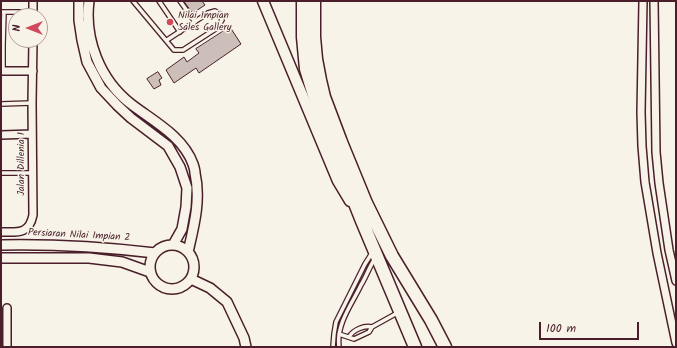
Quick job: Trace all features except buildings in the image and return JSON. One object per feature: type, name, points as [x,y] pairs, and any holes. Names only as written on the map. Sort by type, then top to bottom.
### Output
[{"type":"highway","points":[[303,1],[303,38],[306,69],[321,118],[415,347]]},
{"type":"highway","points":[[314,1],[314,37],[320,80],[324,97],[341,142],[366,203],[392,256],[431,320],[445,347]]},
{"type":"main road","points":[[263,1],[338,181],[362,221]]},
{"type":"street","points":[[79,1],[79,20],[87,62],[101,88],[131,118],[168,146],[180,167],[187,188],[186,207],[182,229],[173,245]]},
{"type":"street","points":[[89,1],[88,12],[90,37],[97,60],[110,83],[129,103],[169,131],[185,149],[194,164],[198,201],[188,252]]},
{"type":"street","points":[[643,1],[641,112],[645,182],[657,253],[676,343]]},
{"type":"street","points":[[654,1],[656,152],[669,250],[676,281]]},
{"type":"street","name":"Jalan Dillenia 1","points":[[1,232],[22,231],[28,228],[32,222],[33,48]]},
{"type":"street","points":[[2,71],[33,71]]},
{"type":"street","points":[[1,135],[32,134]]},
{"type":"street","name":"Persiaran Nilai Impian 2","points":[[1,245],[35,244],[89,246],[155,253]]},
{"type":"street","points":[[173,245],[183,248],[188,252],[194,265],[194,272],[191,279],[187,284],[175,290],[162,287],[156,283],[150,272],[150,265],[155,253],[160,248],[173,245]]},
{"type":"street","points":[[1,258],[89,258],[122,262],[150,272]]},
{"type":"street","points":[[191,279],[210,288],[227,302],[244,338],[246,347]]},
{"type":"street","points":[[7,308],[7,347]]},
{"type":"lane","points":[[133,1],[174,50],[183,50],[217,28],[222,20],[220,14],[215,11],[208,13],[167,40]]},
{"type":"lane","points":[[159,1],[180,32]]},
{"type":"lane","points":[[180,1],[195,22]]},
{"type":"lane","points":[[2,71],[3,12]]},
{"type":"lane","points":[[1,104],[32,103]]},
{"type":"lane","points":[[1,173],[32,173]]},
{"type":"lane","points":[[89,246],[89,258]]},
{"type":"lane","points":[[339,347],[339,332],[345,316],[376,252]]},
{"type":"lane","points":[[333,347],[336,322],[365,264],[376,252]]},
{"type":"lane","points":[[339,334],[354,339],[369,332],[372,327],[400,311]]},
{"type":"lane","points":[[349,337],[352,332],[367,326],[372,327]]},
{"type":"place","name":"Nilai Impian Sales Gallery","points":[[170,22]]}]
